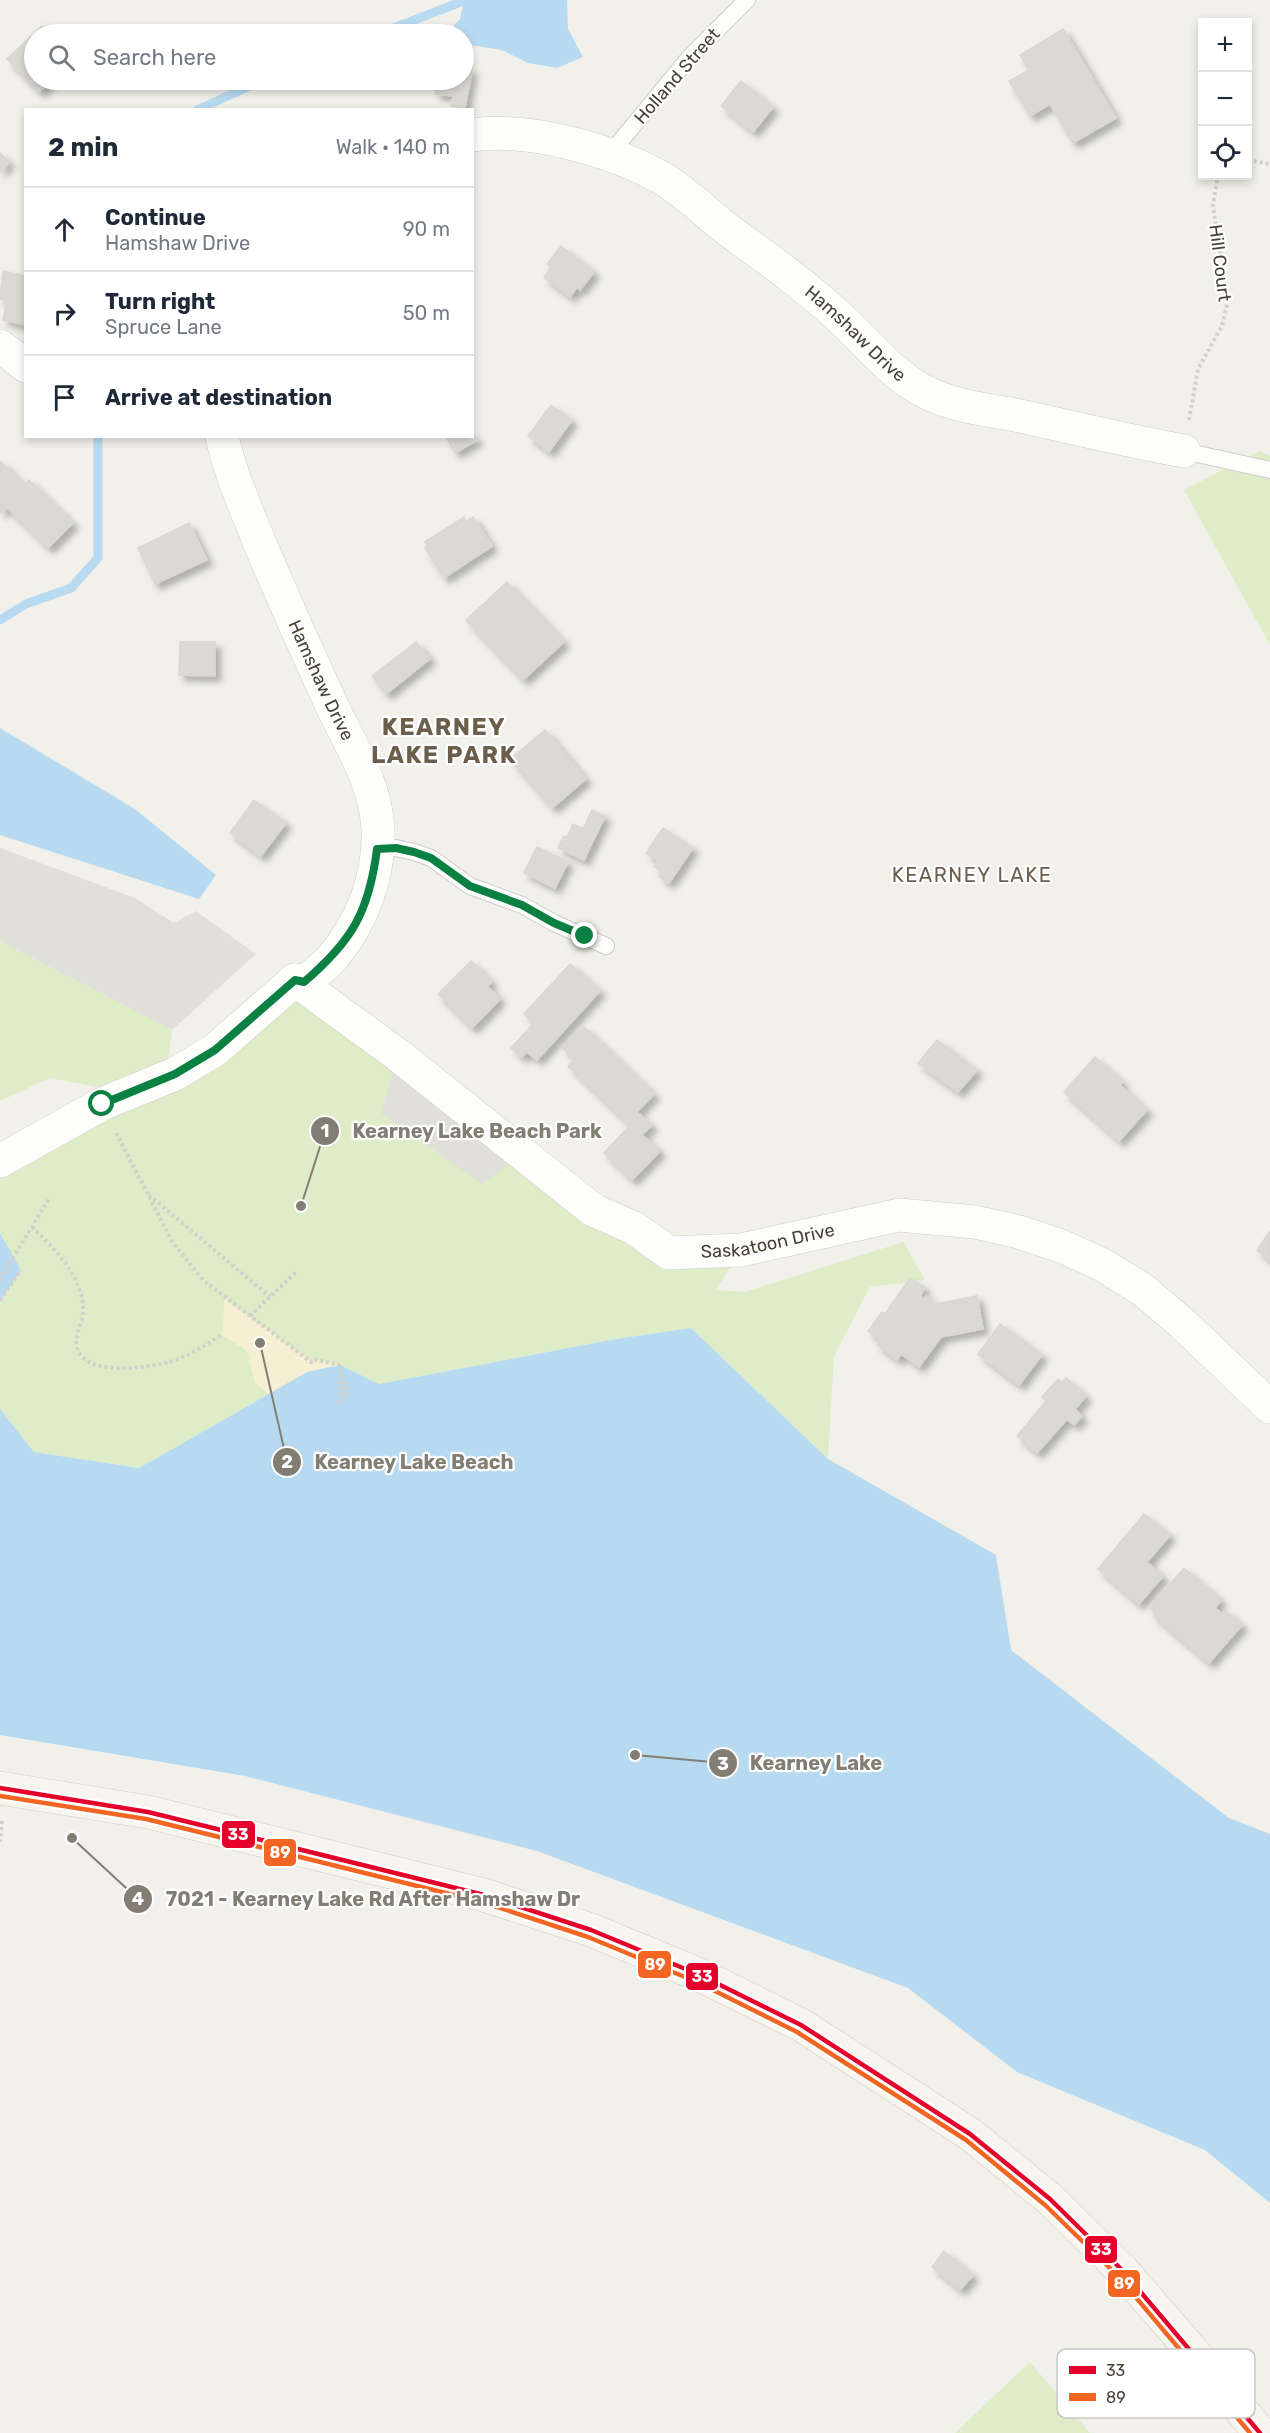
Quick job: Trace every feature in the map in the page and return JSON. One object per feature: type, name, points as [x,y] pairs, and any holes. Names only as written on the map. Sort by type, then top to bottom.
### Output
[{"type":"main road","points":[[0,1788],[147,1812],[484,1894],[591,1930],[700,1975],[801,2025],[970,2134],[1050,2199],[1122,2270],[1192,2349]]},
{"type":"main road","points":[[1248,2418],[1260,2433]]},
{"type":"street","name":"Hamshaw Drive","points":[[474,135],[511,135],[542,139],[609,155],[634,164],[672,185],[836,314],[894,371],[928,393],[964,407],[1004,413],[1184,451]]},
{"type":"street","points":[[0,346],[24,364]]},
{"type":"street","name":"Hamshaw Drive","points":[[0,1161],[102,1104],[175,1074],[215,1050],[295,980],[304,982],[331,959],[352,931],[368,899],[377,849],[377,819],[369,785],[293,623],[227,461],[222,438]]},
{"type":"street","name":"Saskatoon Drive","points":[[295,980],[398,1055],[593,1210],[634,1228],[669,1253],[741,1250],[899,1215],[975,1222],[1019,1232],[1061,1246],[1101,1264],[1143,1290],[1183,1324],[1270,1407]]},
{"type":"lane","name":"Holland Street","points":[[609,155],[704,40],[747,0]]},
{"type":"lane","name":"Hamshaw Drive","points":[[1184,451],[1270,470]]},
{"type":"lane","points":[[377,849],[396,848],[431,858],[470,886],[522,905],[554,923],[606,946]]},
{"type":"path","points":[[1252,161],[1270,164]]},
{"type":"path","name":"Hill Court","points":[[1184,451],[1198,369],[1222,326],[1228,301],[1213,206],[1217,180]]},
{"type":"path","points":[[102,1104],[173,1243],[203,1280],[311,1362],[313,1359],[340,1365]]},
{"type":"path","points":[[146,1193],[270,1297]]},
{"type":"path","points":[[0,1279],[49,1199]]},
{"type":"path","points":[[32,1227],[60,1257],[77,1284],[83,1311],[76,1337],[77,1348],[84,1359],[110,1368],[131,1368],[169,1362],[193,1352],[222,1335]]},
{"type":"path","points":[[0,1300],[21,1270]]},
{"type":"path","points":[[250,1316],[296,1272]]},
{"type":"path","points":[[340,1365],[347,1399]]},
{"type":"path","points":[[340,1365],[340,1402]]},
{"type":"green space","points":[[1259,451],[1270,456],[1270,645],[1184,490]]},
{"type":"green space","points":[[0,941],[172,1030],[167,1068],[118,1091],[50,1078],[0,1101]]},
{"type":"green space","points":[[295,980],[634,1228],[741,1250],[716,1290],[745,1292],[903,1242],[925,1280],[870,1287],[834,1356],[828,1459],[691,1328],[616,1339],[379,1384],[340,1365],[307,1372],[139,1468],[34,1452],[0,1409],[0,1302],[21,1270],[0,1233],[0,1151],[140,1087]]},
{"type":"green space","points":[[1030,2362],[1057,2394],[1057,2418],[1077,2418],[1090,2433],[955,2433]]},
{"type":"sand","points":[[225,1299],[311,1361],[313,1359],[340,1365],[307,1372],[270,1395],[255,1383],[247,1351],[222,1335]]},
{"type":"shaded area","points":[[0,848],[135,898],[174,923],[196,911],[256,954],[172,1030],[0,941]]},
{"type":"shaded area","points":[[398,1055],[523,1154],[482,1184],[381,1113]]},
{"type":"water","points":[[464,0],[567,0],[568,29],[583,57],[557,68],[528,63],[502,50],[474,46],[474,24],[455,24],[460,19]]},
{"type":"water","points":[[0,728],[135,809],[216,875],[199,899],[0,835]]},
{"type":"water","points":[[0,1233],[21,1270],[0,1302]]},
{"type":"water","points":[[691,1328],[828,1459],[996,1555],[1011,1650],[1229,1818],[1270,1834],[1270,2203],[1205,2150],[1017,2072],[908,1988],[537,1851],[245,1776],[0,1735],[0,1409],[34,1452],[139,1468],[307,1372],[340,1365],[379,1384],[616,1339]]},
{"type":"building","points":[[1063,29],[1116,118],[1073,143],[1050,104],[1030,116],[1009,81],[1029,70],[1020,55]]},
{"type":"building","points":[[24,43],[24,77],[7,59]]},
{"type":"building","points":[[741,81],[773,107],[753,132],[721,106]]},
{"type":"building","points":[[436,90],[468,90],[465,108],[452,106],[453,96],[435,94]]},
{"type":"building","points":[[0,153],[9,162],[0,172]]},
{"type":"building","points":[[561,246],[594,272],[580,290],[577,287],[570,297],[544,277],[551,267],[547,264]]},
{"type":"building","points":[[3,271],[24,276],[24,325],[3,320],[7,301],[0,299]]},
{"type":"building","points":[[551,405],[572,420],[549,452],[528,436]]},
{"type":"building","points":[[474,435],[477,440],[455,453],[447,438],[474,438]]},
{"type":"building","points":[[0,461],[24,485],[29,480],[73,523],[48,548],[6,507],[0,513]]},
{"type":"building","points":[[464,517],[466,522],[473,517],[492,546],[444,578],[425,548],[428,546],[425,542]]},
{"type":"building","points":[[189,523],[207,560],[155,584],[138,548]]},
{"type":"building","points":[[507,582],[564,642],[523,680],[466,620]]},
{"type":"building","points":[[180,642],[215,642],[215,676],[179,675]]},
{"type":"building","points":[[416,642],[430,659],[386,694],[372,676]]},
{"type":"building","points":[[545,730],[586,779],[552,808],[510,759]]},
{"type":"building","points":[[254,800],[286,823],[261,856],[230,833]]},
{"type":"building","points":[[592,810],[605,816],[584,860],[558,848],[564,836],[567,837],[573,824],[583,829]]},
{"type":"building","points":[[663,828],[693,848],[669,883],[659,876],[662,872],[654,866],[658,861],[646,853]]},
{"type":"building","points":[[537,847],[568,862],[555,888],[524,873]]},
{"type":"building","points":[[471,961],[492,982],[487,986],[500,999],[472,1028],[438,994]]},
{"type":"building","points":[[570,964],[600,991],[537,1060],[527,1052],[522,1057],[511,1048],[534,1023],[524,1014]]},
{"type":"building","points":[[583,1026],[654,1094],[637,1112],[652,1125],[642,1135],[660,1151],[632,1180],[604,1153],[630,1125],[568,1066],[575,1060],[562,1047]]},
{"type":"building","points":[[937,1040],[977,1070],[958,1092],[918,1063]]},
{"type":"building","points":[[1095,1057],[1123,1082],[1120,1085],[1147,1110],[1119,1141],[1064,1092]]},
{"type":"building","points":[[1270,1231],[1270,1261],[1257,1250]]},
{"type":"building","points":[[910,1278],[925,1288],[920,1296],[924,1299],[926,1296],[936,1304],[977,1296],[983,1329],[941,1337],[919,1367],[901,1354],[897,1360],[877,1345],[880,1340],[868,1331],[882,1312],[885,1314]]},
{"type":"building","points":[[1000,1324],[1042,1355],[1019,1385],[978,1354]]},
{"type":"building","points":[[1066,1378],[1086,1396],[1075,1409],[1082,1416],[1074,1425],[1067,1419],[1037,1453],[1017,1436],[1046,1401],[1042,1397],[1058,1379],[1062,1382]]},
{"type":"building","points":[[1144,1514],[1170,1535],[1147,1562],[1163,1576],[1139,1604],[1098,1569]]},
{"type":"building","points":[[1184,1568],[1221,1600],[1215,1608],[1222,1614],[1225,1610],[1242,1625],[1209,1663],[1154,1616],[1156,1614],[1149,1608]]},
{"type":"building","points":[[944,2251],[973,2275],[960,2290],[932,2267]]},
{"type":"waterway","points":[[404,24],[466,0]]},
{"type":"waterway","points":[[201,108],[241,90]]},
{"type":"waterway","points":[[0,620],[26,604],[71,588],[98,558],[98,438]]},
{"type":"transit line","name":"33","points":[[0,1788],[148,1812],[484,1895],[591,1930],[700,1975],[801,2025],[970,2134],[1050,2199],[1122,2270],[1189,2349]]},
{"type":"transit line","name":"89","points":[[0,1796],[146,1819],[482,1902],[588,1937],[697,1982],[797,2032],[966,2140],[1045,2205],[1117,2275],[1179,2349]]},
{"type":"transit line","name":"89","points":[[1237,2418],[1250,2433]]},
{"type":"transit line","name":"33","points":[[1247,2418],[1260,2433]]},
{"type":"place","name":"Kearney Lake Beach Park","points":[[301,1206]]},
{"type":"place","name":"Kearney Lake Beach","points":[[260,1343]]},
{"type":"place","name":"Kearney Lake","points":[[635,1755]]},
{"type":"place","name":"7021 - Kearney Lake Rd After Hamshaw Dr","points":[[72,1838]]},
{"type":"district","name":"KEARNEY LAKE PARK","points":[[444,741]]},
{"type":"district","name":"KEARNEY LAKE","points":[[972,875]]},
{"type":"route","points":[[102,1104],[175,1074],[215,1050],[270,999],[295,980],[304,982],[331,959],[352,931],[368,899],[377,849],[396,848],[431,858],[470,886],[486,894],[522,905],[554,923],[585,936]]}]
